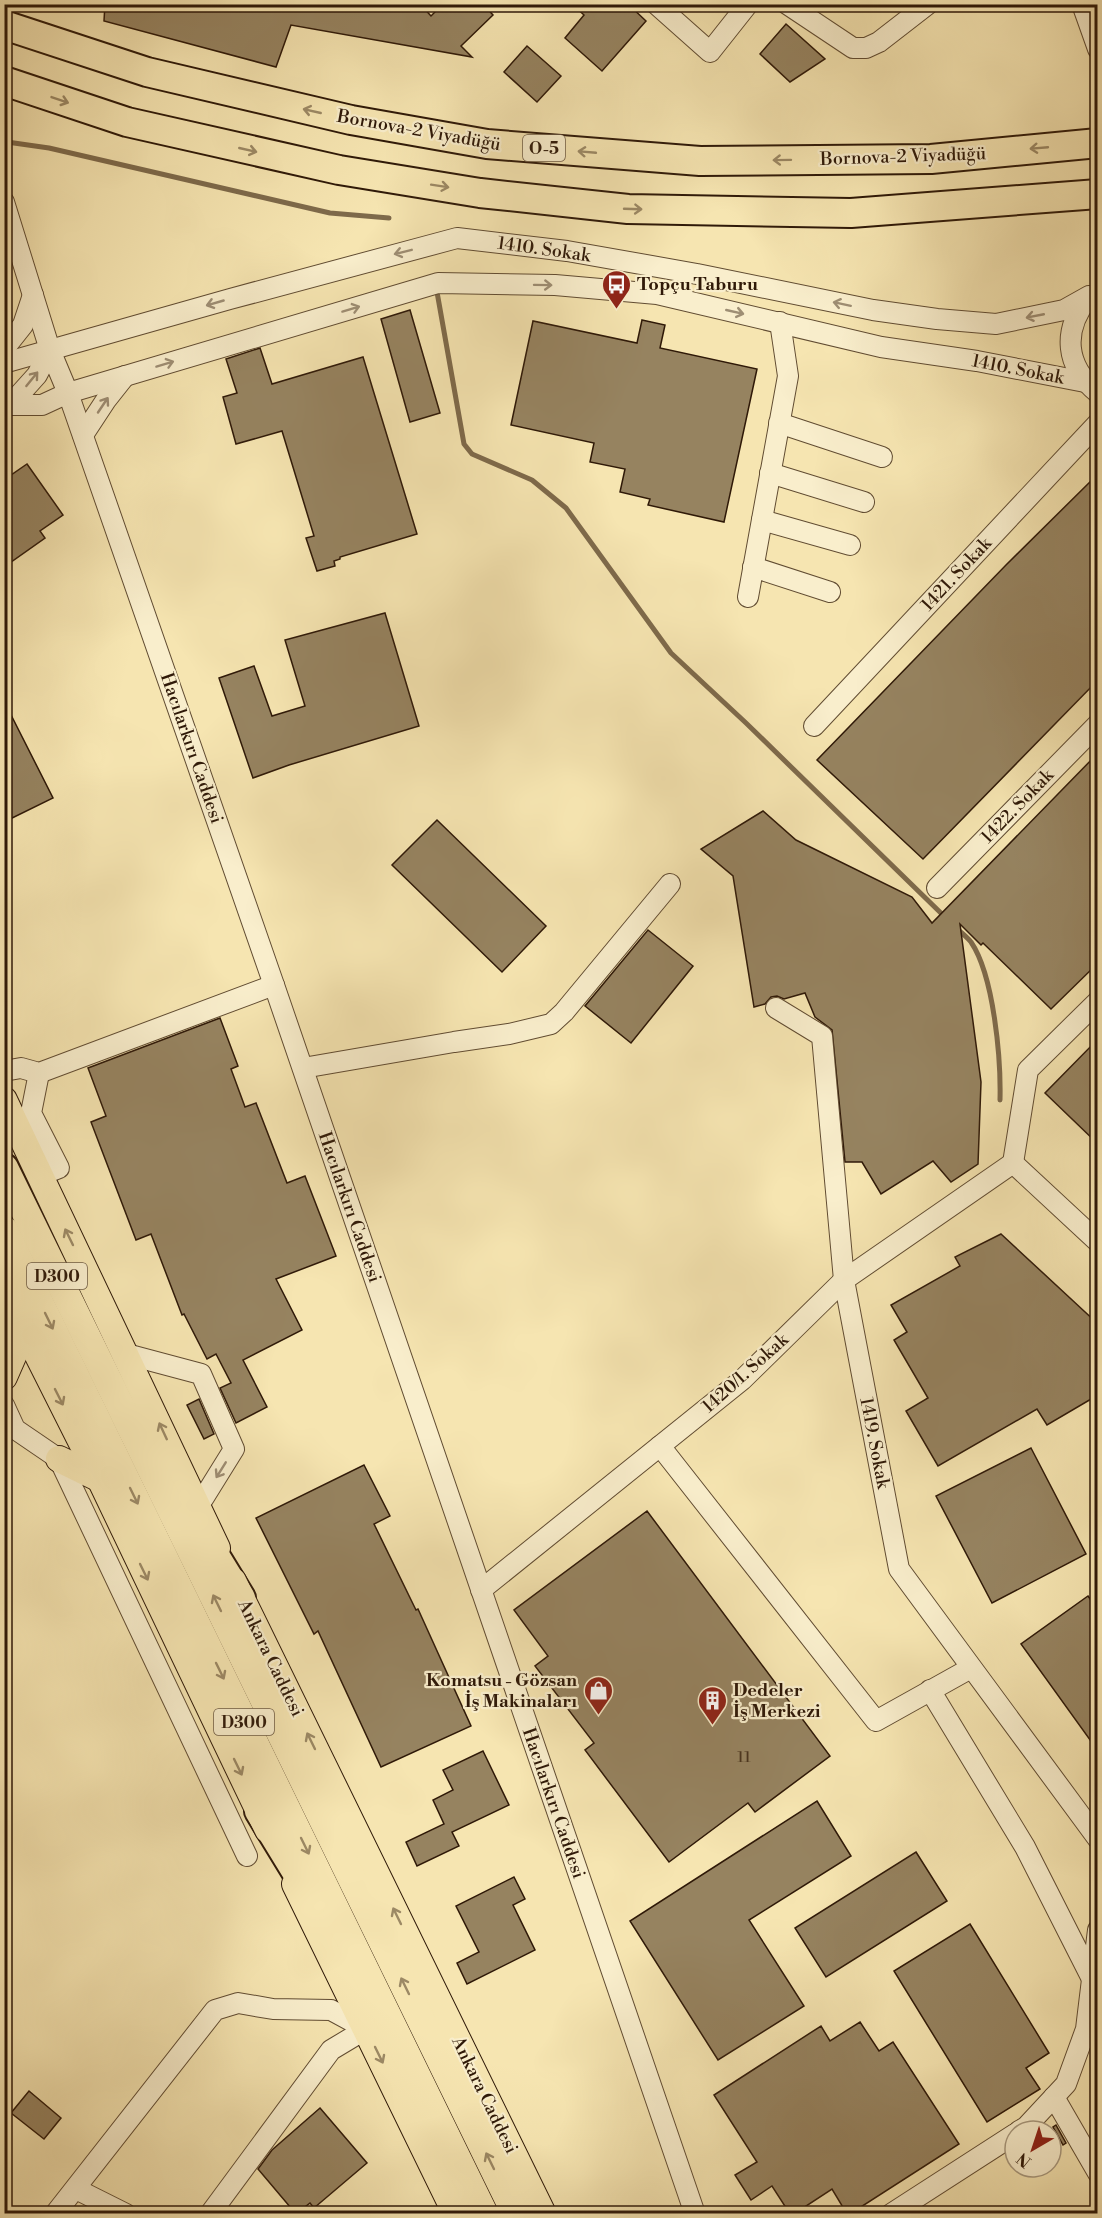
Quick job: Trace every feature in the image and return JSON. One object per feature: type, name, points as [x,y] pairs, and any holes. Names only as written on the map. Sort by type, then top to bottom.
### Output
[{"type":"highway","name":"Bornova-2 Viyadüğü","points":[[4,25],[147,72],[351,120],[487,144],[700,161],[931,159],[1098,143]]},
{"type":"highway","points":[[4,81],[127,122],[339,170],[480,193],[628,209],[850,213],[1098,194]]},
{"type":"highway","name":"Ankara Caddesi","points":[[4,1168],[516,2214]]},
{"type":"highway","name":"D300","points":[[4,1230],[484,2214]]},
{"type":"highway","points":[[110,1384],[241,1598]]},
{"type":"highway","points":[[259,1811],[408,2058]]},
{"type":"main road","name":"Ankara Caddesi","points":[[4,1100],[241,1598],[543,2214]]},
{"type":"main road","points":[[4,1288],[100,1479],[456,2214]]},
{"type":"main road","points":[[4,1377],[25,1329]]},
{"type":"main road","points":[[59,1459],[100,1479]]},
{"type":"street","points":[[656,4],[710,52],[748,4]]},
{"type":"street","points":[[787,4],[853,48],[866,48],[879,42],[928,4]]},
{"type":"street","points":[[1082,4],[1098,49]]},
{"type":"street","name":"Hacılarkırı Caddesi","points":[[4,202],[50,350],[83,435],[303,1068],[695,2214]]},
{"type":"street","name":"1410. Sokak","points":[[4,363],[230,298],[457,238],[567,251],[707,276],[873,310],[996,324],[1064,310],[1095,291]]},
{"type":"street","name":"1410. Sokak","points":[[7,405],[42,405],[68,393],[438,283],[555,285],[657,294],[881,347],[976,361],[1091,388]]},
{"type":"street","points":[[1091,388],[1075,366],[1070,348],[1074,320],[1078,311],[1095,291]]},
{"type":"street","points":[[4,349],[23,325],[33,295]]},
{"type":"street","points":[[748,597],[788,376],[780,322]]},
{"type":"street","points":[[7,405],[37,375],[50,350]]},
{"type":"street","points":[[83,435],[106,399],[125,376]]},
{"type":"street","points":[[779,423],[882,457]]},
{"type":"street","name":"1421. Sokak","points":[[814,726],[1098,423]]},
{"type":"street","points":[[770,472],[864,502]]},
{"type":"street","points":[[762,520],[850,545]]},
{"type":"street","points":[[753,567],[830,592]]},
{"type":"street","name":"1422. Sokak","points":[[937,888],[1098,724]]},
{"type":"street","points":[[303,1068],[509,1035],[551,1023],[564,1012],[670,884]]},
{"type":"street","points":[[4,1071],[21,1068],[39,1073],[274,986]]},
{"type":"street","points":[[1098,1001],[1028,1070],[1013,1163],[1098,1242]]},
{"type":"street","name":"1419. Sokak","points":[[776,1008],[822,1036],[844,1280],[899,1569],[1098,1839]]},
{"type":"street","points":[[39,1073],[31,1113],[59,1168],[39,1176]]},
{"type":"street","name":"1420/1. Sokak","points":[[482,1590],[742,1380],[844,1280],[1013,1163]]},
{"type":"street","points":[[126,1354],[201,1374],[234,1449],[198,1507]]},
{"type":"street","points":[[4,1405],[10,1430],[59,1459],[247,1857]]},
{"type":"street","points":[[660,1446],[876,1721],[971,1668]]},
{"type":"street","points":[[930,1690],[1025,1847],[1092,1979]]},
{"type":"street","points":[[1031,2119],[1066,2084],[1086,2029],[1098,1930]]},
{"type":"street","points":[[55,2214],[215,2010],[238,2003],[273,2009],[331,2010],[366,2029]]},
{"type":"street","points":[[210,2214],[331,2050],[366,2029]]},
{"type":"street","points":[[1054,2097],[1098,2173]]},
{"type":"street","points":[[891,2214],[1003,2142]]},
{"type":"street","points":[[76,2189],[126,2214]]},
{"type":"building","points":[[105,4],[420,4],[431,16],[443,4],[483,4],[493,15],[461,46],[472,57],[291,25],[276,67],[104,21]]},
{"type":"building","points":[[572,4],[628,4],[646,21],[602,71],[565,38],[584,15]]},
{"type":"building","points":[[786,24],[825,59],[790,82],[760,54]]},
{"type":"building","points":[[527,46],[561,76],[537,102],[504,72]]},
{"type":"building","points":[[410,310],[440,413],[410,422],[381,319]]},
{"type":"building","points":[[642,320],[665,325],[660,348],[757,369],[724,522],[648,505],[650,499],[620,492],[625,469],[590,462],[594,443],[511,425],[533,321],[637,343]]},
{"type":"building","points":[[260,348],[272,384],[363,357],[417,534],[340,557],[334,561],[335,566],[317,571],[306,538],[314,536],[282,431],[236,444],[223,397],[237,393],[226,359]]},
{"type":"building","points":[[27,464],[63,515],[40,531],[45,538],[4,567],[4,480]]},
{"type":"building","points":[[1098,474],[1098,680],[923,859],[817,760],[1006,565]]},
{"type":"building","points":[[385,613],[419,726],[253,778],[219,678],[254,666],[272,716],[305,706],[285,640]]},
{"type":"building","points":[[4,701],[53,798],[4,822]]},
{"type":"building","points":[[1098,753],[1098,963],[1051,1009],[983,943],[981,945],[960,924],[981,1082],[978,1164],[951,1182],[933,1161],[881,1194],[862,1162],[845,1162],[832,1030],[815,1017],[805,993],[784,999],[777,996],[771,997],[765,1004],[754,1007],[733,876],[701,849],[763,811],[796,840],[912,897],[932,923]]},
{"type":"building","points":[[437,820],[546,926],[502,972],[392,865]]},
{"type":"building","points":[[648,930],[693,966],[631,1043],[585,1006]]},
{"type":"building","points":[[220,1018],[238,1066],[231,1069],[245,1107],[256,1103],[287,1183],[305,1176],[336,1256],[276,1279],[302,1330],[243,1360],[267,1407],[236,1423],[220,1388],[231,1383],[216,1354],[207,1359],[184,1314],[182,1315],[151,1234],[136,1240],[91,1122],[106,1116],[88,1068]]},
{"type":"building","points":[[1098,1039],[1098,1144],[1045,1093]]},
{"type":"building","points":[[1001,1234],[1098,1324],[1098,1395],[1047,1425],[1037,1409],[938,1466],[906,1411],[928,1398],[894,1340],[907,1332],[891,1305],[960,1266],[955,1257]]},
{"type":"building","points":[[199,1399],[214,1434],[204,1439],[187,1405]]},
{"type":"building","points":[[1031,1448],[1086,1554],[992,1603],[936,1496]]},
{"type":"building","points":[[364,1465],[390,1516],[374,1524],[416,1610],[418,1609],[471,1726],[381,1767],[318,1631],[314,1634],[256,1518]]},
{"type":"building","points":[[647,1511],[830,1756],[755,1812],[748,1803],[669,1862],[585,1750],[594,1743],[535,1666],[548,1656],[514,1610]]},
{"type":"building","points":[[1088,1596],[1098,1610],[1098,1751],[1021,1644]]},
{"type":"building","points":[[483,1751],[509,1805],[452,1832],[459,1846],[417,1866],[406,1842],[444,1824],[433,1800],[453,1790],[443,1770]]},
{"type":"building","points":[[817,1801],[851,1856],[749,1920],[804,2006],[718,2060],[630,1921]]},
{"type":"building","points":[[916,1852],[947,1901],[826,1977],[795,1928]]},
{"type":"building","points":[[514,1877],[525,1899],[513,1905],[535,1950],[467,1984],[457,1963],[479,1952],[456,1906]]},
{"type":"building","points":[[970,1924],[1049,2053],[1026,2068],[1040,2089],[987,2122],[894,1971]]},
{"type":"building","points":[[860,2022],[879,2051],[893,2042],[959,2144],[850,2214],[847,2214],[832,2189],[794,2214],[790,2214],[772,2186],[751,2200],[735,2175],[757,2162],[714,2095],[821,2026],[830,2041]]},
{"type":"building","points":[[29,2091],[61,2118],[44,2139],[11,2113]]},
{"type":"building","points":[[320,2108],[367,2163],[314,2208],[310,2203],[296,2214],[258,2169],[272,2150]]},
{"type":"waterway","points":[[7,142],[49,148],[330,213],[389,218]]},
{"type":"waterway","points":[[437,292],[464,444],[472,454],[532,480],[566,508],[671,653],[946,918]]},
{"type":"waterway","points":[[957,929],[971,942],[979,957],[991,996],[999,1063],[1000,1100]]},
{"type":"place","name":"Topçu Taburu","points":[[616,310]]},
{"type":"place","name":"Komatsu - Gözsan İş Makinaları","points":[[598,1716]]},
{"type":"place","name":"Dedeler İş Merkezi","points":[[712,1726]]}]
